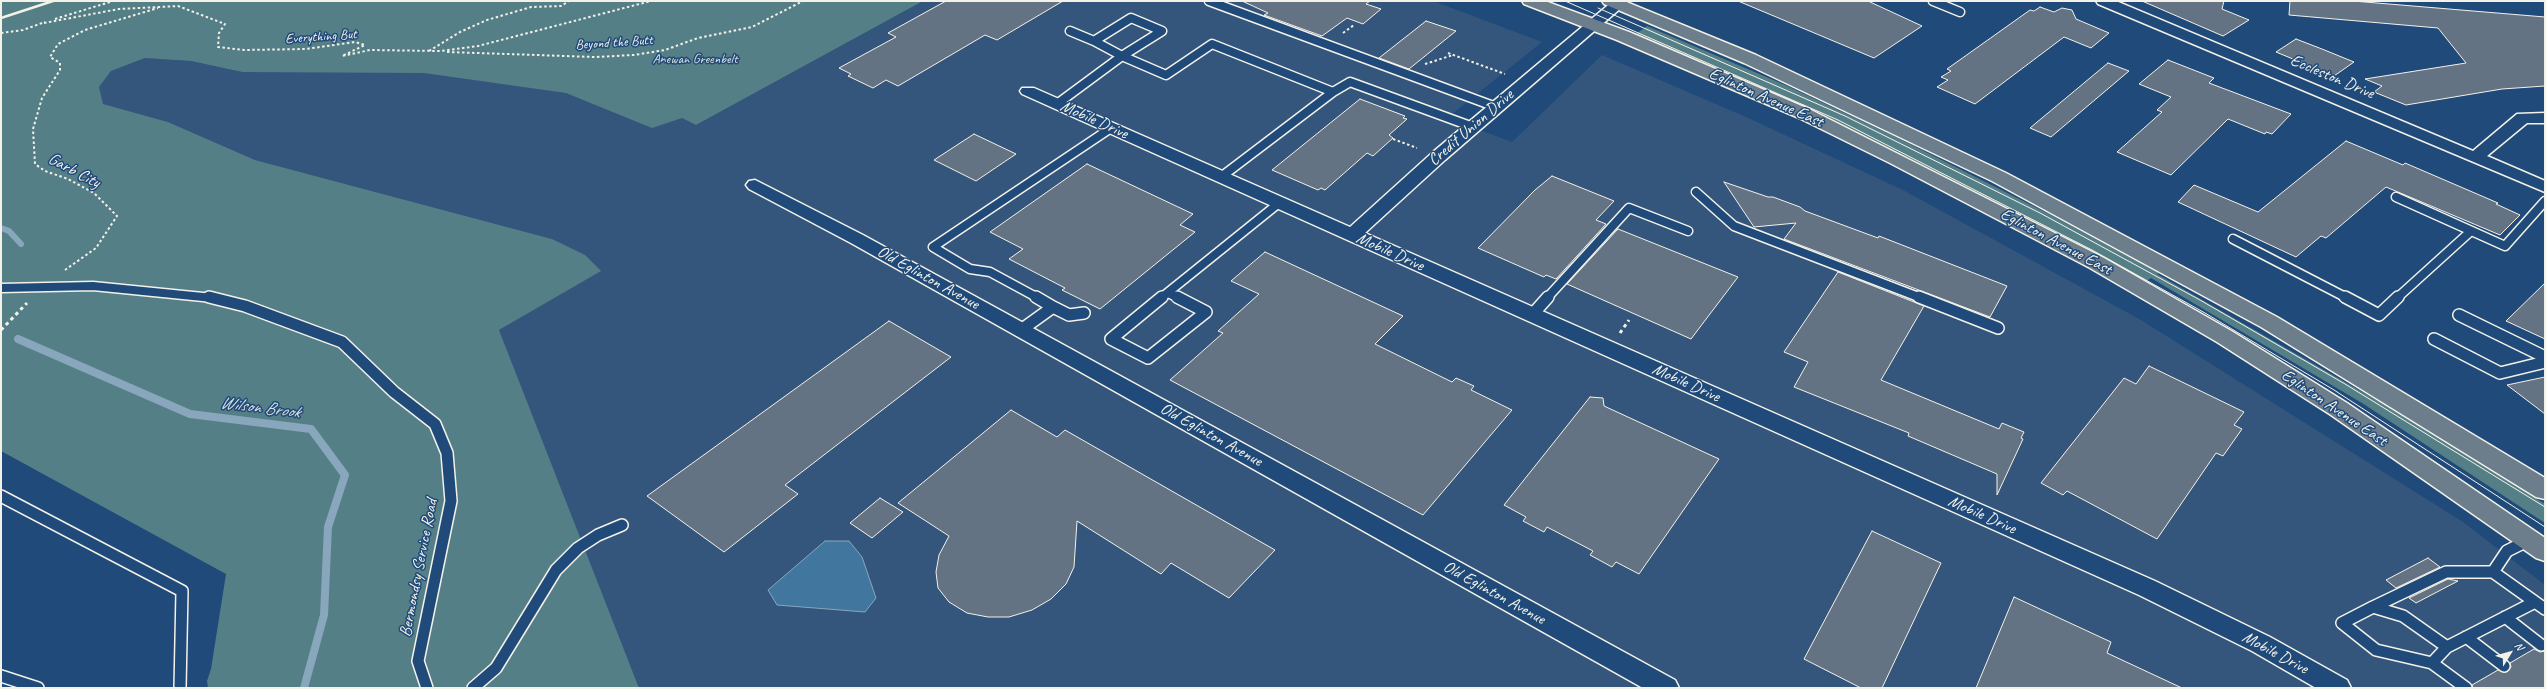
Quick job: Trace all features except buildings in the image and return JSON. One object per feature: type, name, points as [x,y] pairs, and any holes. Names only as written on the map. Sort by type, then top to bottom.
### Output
[{"type":"main road","name":"Eglinton Avenue East","points":[[1530,1],[1691,64],[1805,114],[1897,159],[2097,263],[2225,337],[2332,405],[2537,546]]},
{"type":"main road","name":"Eglinton Avenue East","points":[[1616,2],[1750,59],[1999,177],[2269,322],[2545,490]]},
{"type":"street","name":"Eccleston Drive","points":[[2104,1],[2545,187]]},
{"type":"street","name":"Credit Union Drive","points":[[1352,235],[1496,107],[1594,25],[1616,2]]},
{"type":"street","name":"Mobile Drive","points":[[1028,91],[2147,588],[2261,644],[2338,688]]},
{"type":"street","points":[[2475,158],[2524,118],[2545,118]]},
{"type":"street","name":"Old Eglinton Avenue","points":[[755,185],[1022,330],[1666,688]]},
{"type":"lane","points":[[1209,1],[1496,107]]},
{"type":"lane","points":[[1933,1],[1960,12]]},
{"type":"lane","points":[[1057,104],[1122,56],[1162,31],[1131,18],[1094,41]]},
{"type":"lane","points":[[1070,31],[1166,75],[1212,44],[1333,92]]},
{"type":"lane","points":[[1221,177],[1333,92],[1350,82],[1473,127]]},
{"type":"lane","points":[[1084,313],[1069,315],[990,272],[970,268],[933,247],[1111,128]]},
{"type":"lane","points":[[1696,192],[1734,226],[1998,328]]},
{"type":"lane","points":[[2396,197],[2505,246],[2545,201]]},
{"type":"lane","points":[[1168,293],[1206,312],[1148,358],[1111,339],[1279,202]]},
{"type":"lane","points":[[1532,315],[1629,208],[1688,231]]},
{"type":"lane","points":[[2233,239],[2379,315],[2471,231]]},
{"type":"lane","name":"Bermondsy Service Road","points":[[1,288],[93,286],[207,297],[245,306],[342,342],[394,392],[435,424],[447,453],[450,501],[418,661],[427,688]]},
{"type":"lane","points":[[1022,330],[1053,307]]},
{"type":"lane","points":[[2459,315],[2545,357]]},
{"type":"lane","points":[[2434,339],[2500,373],[2545,362]]},
{"type":"lane","points":[[1,496],[182,591],[180,688]]},
{"type":"lane","points":[[473,688],[496,668],[556,570],[578,548],[598,536],[622,525]]},
{"type":"lane","points":[[2493,572],[2507,551],[2537,546]]},
{"type":"lane","points":[[2466,688],[2432,663],[2376,650],[2342,623],[2446,572],[2493,572],[2545,609]]},
{"type":"lane","points":[[2432,663],[2447,647],[2535,602]]},
{"type":"lane","points":[[2373,607],[2403,616],[2447,647]]},
{"type":"lane","points":[[2505,617],[2541,645]]},
{"type":"lane","points":[[2466,637],[2504,666]]},
{"type":"lane","points":[[1,676],[38,688]]},
{"type":"path","points":[[1,33],[23,30],[113,1]]},
{"type":"path","points":[[428,51],[460,32],[487,20],[531,7],[561,6],[569,1]]},
{"type":"path","name":"Everything But","points":[[44,22],[119,9],[178,6],[201,13],[225,24],[219,33],[218,47],[244,50],[306,49],[355,42],[365,45],[342,56],[370,50],[441,51],[478,46],[651,1]]},
{"type":"path","name":"Beyond the Butt","points":[[441,51],[595,57],[634,55],[665,50],[698,38],[752,27],[803,1]]},
{"type":"path","name":"Garb City","points":[[42,288],[96,248],[117,216],[94,193],[68,180],[45,171],[35,164],[33,129],[42,98],[60,70],[60,63],[50,58],[58,44],[85,30],[164,6]]},
{"type":"path","points":[[1448,53],[1505,74]]},
{"type":"path","points":[[1393,139],[1417,148]]},
{"type":"path","points":[[1,330],[13,320],[42,288]]},
{"type":"path","points":[[1618,335],[1629,320]]},
{"type":"shaded area","points":[[923,1],[1433,1],[1542,42],[1447,118],[1512,142],[1602,55],[1746,117],[1903,190],[2141,320],[2463,522],[2545,585],[2545,688],[639,688],[499,330],[600,271],[552,239],[255,160],[168,122],[102,104],[99,87],[111,71],[145,58],[191,61],[242,72],[597,72],[696,125]]},
{"type":"shaded area","points":[[825,541],[849,541],[862,557],[876,598],[865,612],[777,605],[768,590]]},
{"type":"green space","name":"Anewan Greenbelt","points":[[1,1],[923,1],[696,125],[682,118],[652,128],[566,93],[424,73],[242,72],[191,61],[145,58],[111,71],[99,87],[103,104],[168,122],[255,160],[552,239],[585,255],[601,271],[499,330],[639,688],[208,688],[207,681],[211,669],[226,574],[1,451]]},
{"type":"green space","points":[[1647,26],[1785,85],[1896,137],[2049,214],[2159,273],[2157,274],[2378,401],[2545,504],[2545,523],[2362,403],[2151,278],[2144,283],[1918,163],[1784,99],[1636,34]]},
{"type":"waterway","name":"Wilson Brook","points":[[1,228],[9,231],[21,244]]},
{"type":"waterway","name":"Wilson Brook","points":[[18,339],[190,414],[311,429],[345,475],[328,527],[324,615],[304,688]]},
{"type":"tram line","points":[[1565,1],[1838,120],[2092,250],[2205,313],[2334,390],[2545,527]]},
{"type":"tram line","points":[[1598,8],[1845,116],[2040,213],[2200,300],[2345,384],[2545,507]]},
{"type":"railway","points":[[1,18],[53,1]]}]
